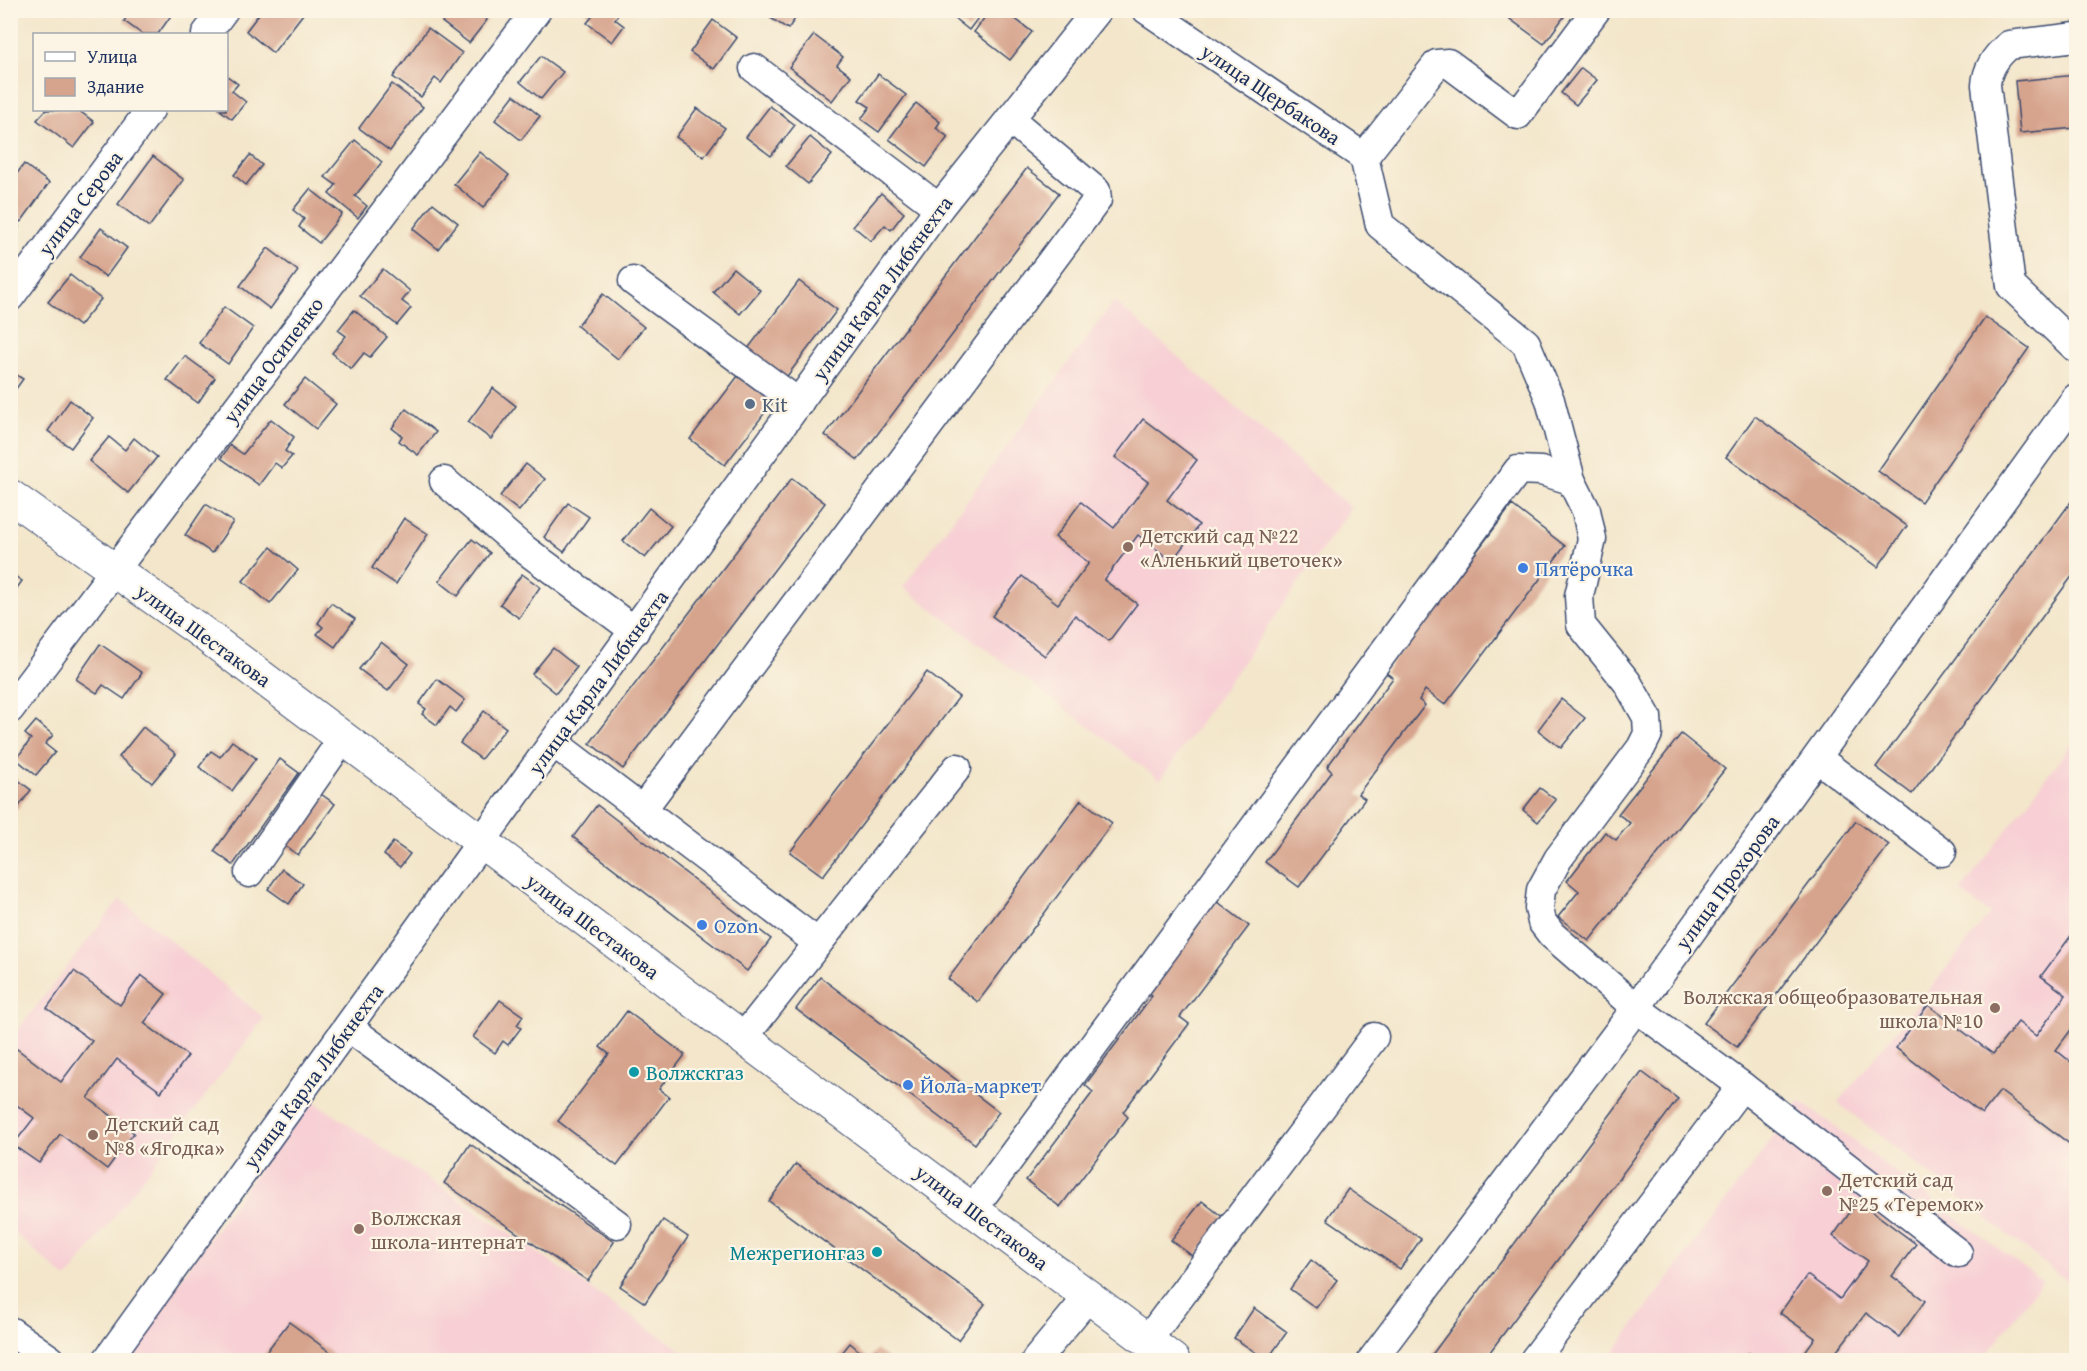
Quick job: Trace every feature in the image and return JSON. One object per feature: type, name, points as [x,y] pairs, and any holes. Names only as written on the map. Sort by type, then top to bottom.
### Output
[{"type":"main road","name":"улица Шестакова","points":[[10,496],[115,570],[343,738],[1173,1360]]},
{"type":"street","points":[[207,33],[224,10]]},
{"type":"street","name":"улица Осипенко","points":[[10,709],[537,10]]},
{"type":"street","name":"улица Карла Либкнехта","points":[[107,1360],[939,208],[1097,10]]},
{"type":"street","name":"улица Щербакова","points":[[1147,10],[1364,157]]},
{"type":"street","points":[[1596,10],[1518,115],[1448,63],[1437,64],[1364,157],[1380,225],[1526,342],[1550,400],[1571,480],[1586,510],[1592,539],[1579,596],[1581,625],[1627,682],[1647,717],[1648,734],[1641,748],[1558,859],[1541,890],[1539,908],[1542,922],[1552,935],[1636,1008],[1742,1086],[1958,1253]]},
{"type":"street","points":[[2076,37],[2009,45],[1991,65],[1987,73],[1986,85],[2011,286],[2076,348]]},
{"type":"street","points":[[754,68],[939,208]]},
{"type":"street","name":"улица Серова","points":[[10,297],[149,111]]},
{"type":"street","points":[[642,810],[1097,200],[1096,191],[1010,119]]},
{"type":"street","points":[[633,281],[798,403]]},
{"type":"street","name":"улица Прохорова","points":[[1372,1360],[1636,1008],[2076,398]]},
{"type":"street","points":[[972,1210],[1518,470],[1541,471],[1571,480]]},
{"type":"street","points":[[444,481],[520,546],[635,631]]},
{"type":"street","points":[[249,873],[343,738]]},
{"type":"street","points":[[554,743],[818,944]]},
{"type":"street","points":[[1817,758],[1942,852]]},
{"type":"street","points":[[743,1038],[957,768]]},
{"type":"street","points":[[348,1028],[617,1224]]},
{"type":"street","points":[[1146,1341],[1374,1037]]},
{"type":"street","points":[[1534,1360],[1742,1086]]},
{"type":"street","points":[[1036,1360],[1088,1297]]},
{"type":"street","points":[[10,1331],[51,1360]]},
{"type":"shaded area","name":"Детский сад №22 «Аленький цветочек»","points":[[1114,301],[1351,508],[1160,780],[903,587]]},
{"type":"shaded area","name":"Волжская общеобразовательная школа №10","points":[[2076,738],[2076,1288],[1838,1103],[1990,914],[1960,892]]},
{"type":"shaded area","name":"Детский сад №8 «Ягодка»","points":[[120,899],[264,1018],[67,1279],[11,1230],[10,1040]]},
{"type":"shaded area","name":"Волжская школа-интернат","points":[[309,1098],[696,1360],[123,1360]]},
{"type":"shaded area","name":"Детский сад №25 «Теремок»","points":[[1800,1101],[2042,1281],[1983,1360],[1608,1360]]},
{"type":"building","points":[[131,10],[175,10],[159,33],[141,33],[124,21]]},
{"type":"building","points":[[262,10],[299,10],[303,14],[273,53],[246,31]]},
{"type":"building","points":[[451,10],[475,10],[487,20],[469,43],[442,22]]},
{"type":"building","points":[[584,10],[619,10],[615,19],[624,26],[612,42],[587,23],[592,17]]},
{"type":"building","points":[[774,10],[801,10],[788,29],[769,17]]},
{"type":"building","points":[[944,10],[984,10],[969,30]]},
{"type":"building","points":[[990,10],[1004,10],[1032,32],[1010,60],[974,32]]},
{"type":"building","points":[[1516,10],[1569,10],[1544,44],[1510,19]]},
{"type":"building","points":[[713,20],[737,38],[714,69],[690,52]]},
{"type":"building","points":[[428,28],[462,53],[441,83],[435,78],[421,97],[393,77]]},
{"type":"building","points":[[814,35],[843,57],[837,65],[851,76],[832,101],[789,67]]},
{"type":"building","points":[[541,56],[563,72],[541,99],[520,82]]},
{"type":"building","points":[[1581,68],[1597,80],[1576,105],[1561,93]]},
{"type":"building","points":[[878,74],[906,95],[879,132],[861,119],[870,107],[859,100]]},
{"type":"building","points":[[2076,75],[2076,128],[2020,133],[2015,81]]},
{"type":"building","points":[[228,76],[238,84],[232,91],[246,102],[232,119],[221,111],[228,111]]},
{"type":"building","points":[[392,84],[423,107],[390,151],[359,128]]},
{"type":"building","points":[[514,95],[540,116],[521,140],[495,120]]},
{"type":"building","points":[[916,103],[940,122],[936,128],[948,137],[926,167],[889,139]]},
{"type":"building","points":[[770,106],[795,125],[771,156],[746,137]]},
{"type":"building","points":[[697,108],[725,128],[704,157],[676,137]]},
{"type":"building","points":[[45,111],[79,111],[94,122],[74,148],[37,120]]},
{"type":"building","points":[[810,137],[832,155],[808,184],[786,166]]},
{"type":"building","points":[[355,140],[382,162],[355,196],[367,206],[358,218],[329,194],[336,185],[325,177]]},
{"type":"building","points":[[480,152],[509,175],[483,208],[454,184]]},
{"type":"building","points":[[250,155],[262,165],[246,185],[234,175]]},
{"type":"building","points":[[153,156],[184,180],[149,227],[118,204]]},
{"type":"building","points":[[24,164],[49,183],[21,222],[10,215],[10,183]]},
{"type":"building","points":[[1027,168],[1059,193],[858,460],[825,435]]},
{"type":"building","points":[[310,189],[342,214],[319,243],[299,227],[304,219],[293,210]]},
{"type":"building","points":[[881,193],[904,213],[891,230],[885,225],[871,241],[853,226]]},
{"type":"building","points":[[433,203],[458,223],[438,249],[413,229]]},
{"type":"building","points":[[10,220],[19,227],[10,238]]},
{"type":"building","points":[[101,228],[127,248],[106,277],[80,257]]},
{"type":"building","points":[[268,248],[298,271],[270,309],[240,286]]},
{"type":"building","points":[[733,268],[760,290],[740,314],[713,292]]},
{"type":"building","points":[[383,269],[410,291],[402,301],[411,308],[397,325],[360,296]]},
{"type":"building","points":[[70,275],[101,299],[79,326],[48,302]]},
{"type":"building","points":[[799,281],[837,310],[785,379],[747,350]]},
{"type":"building","points":[[603,294],[644,327],[618,359],[577,326]]},
{"type":"building","points":[[224,307],[253,328],[228,364],[199,343]]},
{"type":"building","points":[[354,310],[387,337],[370,357],[364,353],[351,369],[332,353],[346,336],[338,330]]},
{"type":"building","points":[[1985,317],[2029,348],[1921,502],[1878,471]]},
{"type":"building","points":[[185,356],[215,378],[198,403],[167,380]]},
{"type":"building","points":[[10,371],[23,379],[10,397]]},
{"type":"building","points":[[738,376],[773,402],[725,465],[690,439]]},
{"type":"building","points":[[305,379],[336,404],[316,429],[285,404]]},
{"type":"building","points":[[493,388],[516,406],[491,439],[468,422]]},
{"type":"building","points":[[70,400],[93,418],[71,448],[48,431]]},
{"type":"building","points":[[406,409],[436,432],[418,455],[399,441],[402,436],[392,428]]},
{"type":"building","points":[[1755,416],[1907,526],[1878,567],[1726,457]]},
{"type":"building","points":[[271,419],[294,437],[285,451],[292,456],[282,468],[275,463],[259,485],[221,458],[230,445],[243,454]]},
{"type":"building","points":[[1143,419],[1197,460],[1167,500],[1199,525],[1172,561],[1138,535],[1104,580],[1137,604],[1109,641],[1075,615],[1045,656],[992,616],[1022,576],[1058,604],[1089,563],[1055,537],[1081,502],[1114,528],[1148,482],[1115,457]]},
{"type":"building","points":[[109,437],[125,450],[134,438],[157,457],[128,493],[89,461]]},
{"type":"building","points":[[526,464],[545,479],[519,511],[500,496]]},
{"type":"building","points":[[792,478],[825,503],[623,769],[590,743]]},
{"type":"building","points":[[2076,495],[2076,571],[1912,794],[1876,767]]},
{"type":"building","points":[[568,503],[589,517],[564,552],[544,537]]},
{"type":"building","points":[[206,504],[233,522],[212,553],[185,535]]},
{"type":"building","points":[[1512,505],[1565,546],[1445,705],[1425,690],[1419,700],[1425,705],[1358,794],[1365,799],[1299,887],[1265,862],[1332,772],[1327,767],[1393,678],[1385,672]]},
{"type":"building","points":[[649,508],[671,526],[645,558],[623,541]]},
{"type":"building","points":[[404,518],[428,534],[396,584],[372,568]]},
{"type":"building","points":[[472,539],[490,553],[458,596],[439,581]]},
{"type":"building","points":[[271,547],[298,570],[270,604],[243,581]]},
{"type":"building","points":[[10,573],[22,581],[10,598]]},
{"type":"building","points":[[522,574],[540,587],[519,618],[500,604]]},
{"type":"building","points":[[331,603],[355,619],[335,647],[317,634],[323,627],[318,623]]},
{"type":"building","points":[[381,642],[409,664],[388,691],[359,669]]},
{"type":"building","points":[[100,644],[142,673],[124,699],[103,685],[97,693],[76,679]]},
{"type":"building","points":[[553,648],[577,667],[556,693],[532,674]]},
{"type":"building","points":[[927,672],[959,697],[823,876],[790,852]]},
{"type":"building","points":[[437,679],[465,700],[456,712],[450,707],[437,725],[422,714],[426,709],[419,704]]},
{"type":"building","points":[[1561,699],[1585,718],[1561,748],[1538,730]]},
{"type":"building","points":[[484,711],[506,728],[481,759],[460,743]]},
{"type":"building","points":[[36,721],[53,735],[45,744],[55,752],[36,775],[16,759],[31,739],[25,734]]},
{"type":"building","points":[[143,727],[176,754],[152,783],[119,757]]},
{"type":"building","points":[[1681,734],[1725,769],[1589,941],[1558,917],[1579,891],[1567,881],[1605,832],[1616,840],[1630,823],[1618,814]]},
{"type":"building","points":[[232,741],[256,758],[232,791],[199,767],[211,751],[220,757]]},
{"type":"building","points":[[280,759],[299,773],[233,865],[214,851]]},
{"type":"building","points":[[10,774],[31,790],[17,809],[10,804]]},
{"type":"building","points":[[1540,788],[1556,800],[1538,822],[1523,810]]},
{"type":"building","points":[[318,792],[335,804],[298,855],[282,844]]},
{"type":"building","points":[[1081,800],[1112,823],[978,1002],[948,979]]},
{"type":"building","points":[[597,805],[771,939],[747,971],[573,837]]},
{"type":"building","points":[[1856,821],[1889,845],[1737,1047],[1704,1023]]},
{"type":"building","points":[[393,842],[410,854],[400,867],[384,855]]},
{"type":"building","points":[[282,869],[303,884],[289,904],[268,889]]},
{"type":"building","points":[[1214,899],[1249,926],[1180,1017],[1189,1024],[1123,1112],[1128,1117],[1060,1207],[1026,1180],[1093,1092],[1085,1085],[1152,996],[1144,991]]},
{"type":"building","points":[[2076,929],[2076,1023],[2056,1050],[2076,1066],[2075,1148],[2000,1091],[1982,1114],[1896,1048],[1928,1005],[1993,1054],[2018,1022],[2036,1036],[2066,995],[2041,976]]},
{"type":"building","points":[[74,971],[120,1005],[141,975],[166,994],[144,1023],[188,1056],[161,1092],[117,1059],[88,1098],[134,1133],[107,1169],[60,1134],[39,1163],[13,1145],[34,1118],[10,1100],[10,1057],[17,1049],[61,1082],[92,1041],[47,1008]]},
{"type":"building","points":[[820,977],[999,1112],[975,1144],[796,1009]]},
{"type":"building","points":[[500,1000],[523,1016],[517,1025],[521,1028],[508,1045],[503,1041],[495,1053],[473,1037]]},
{"type":"building","name":"Волжскгаз","points":[[627,1011],[685,1055],[659,1089],[669,1097],[617,1166],[558,1121],[609,1054],[600,1047]]},
{"type":"building","points":[[1642,1072],[1678,1099],[1484,1360],[1428,1360]]},
{"type":"building","points":[[470,1144],[614,1242],[588,1281],[444,1183]]},
{"type":"building","name":"Межрегионгаз","points":[[796,1164],[985,1304],[958,1340],[769,1201]]},
{"type":"building","points":[[1348,1189],[1421,1239],[1400,1269],[1327,1219]]},
{"type":"building","points":[[1202,1201],[1225,1219],[1195,1258],[1171,1240]]},
{"type":"building","points":[[1858,1201],[1916,1244],[1892,1276],[1925,1301],[1899,1337],[1866,1313],[1830,1360],[1799,1360],[1815,1338],[1780,1313],[1807,1275],[1840,1299],[1868,1261],[1833,1236]]},
{"type":"building","points":[[663,1220],[688,1237],[645,1303],[620,1286]]},
{"type":"building","points":[[1311,1260],[1337,1280],[1316,1308],[1290,1289]]},
{"type":"building","points":[[1254,1308],[1287,1332],[1267,1360],[1234,1338]]},
{"type":"building","points":[[289,1322],[341,1360],[260,1360]]},
{"type":"building","points":[[850,1343],[869,1359],[876,1350],[889,1360],[836,1360]]},
{"type":"building","points":[[1749,1353],[1759,1360],[1744,1360]]},
{"type":"place","name":"Kit","points":[[750,404]]},
{"type":"place","name":"Детский сад №22 «Аленький цветочек»","points":[[1128,547]]},
{"type":"place","name":"Пятёрочка","points":[[1523,568]]},
{"type":"place","name":"Ozon","points":[[702,925]]},
{"type":"place","name":"Волжская общеобразовательная школа №10","points":[[1995,1008]]},
{"type":"place","name":"Волжскгаз","points":[[634,1072]]},
{"type":"place","name":"Йола-маркет","points":[[908,1085]]},
{"type":"place","name":"Детский сад №8 «Ягодка»","points":[[93,1135]]},
{"type":"place","name":"Детский сад №25 «Теремок»","points":[[1827,1191]]},
{"type":"place","name":"Волжская школа-интернат","points":[[359,1229]]},
{"type":"place","name":"Межрегионгаз","points":[[877,1252]]}]
